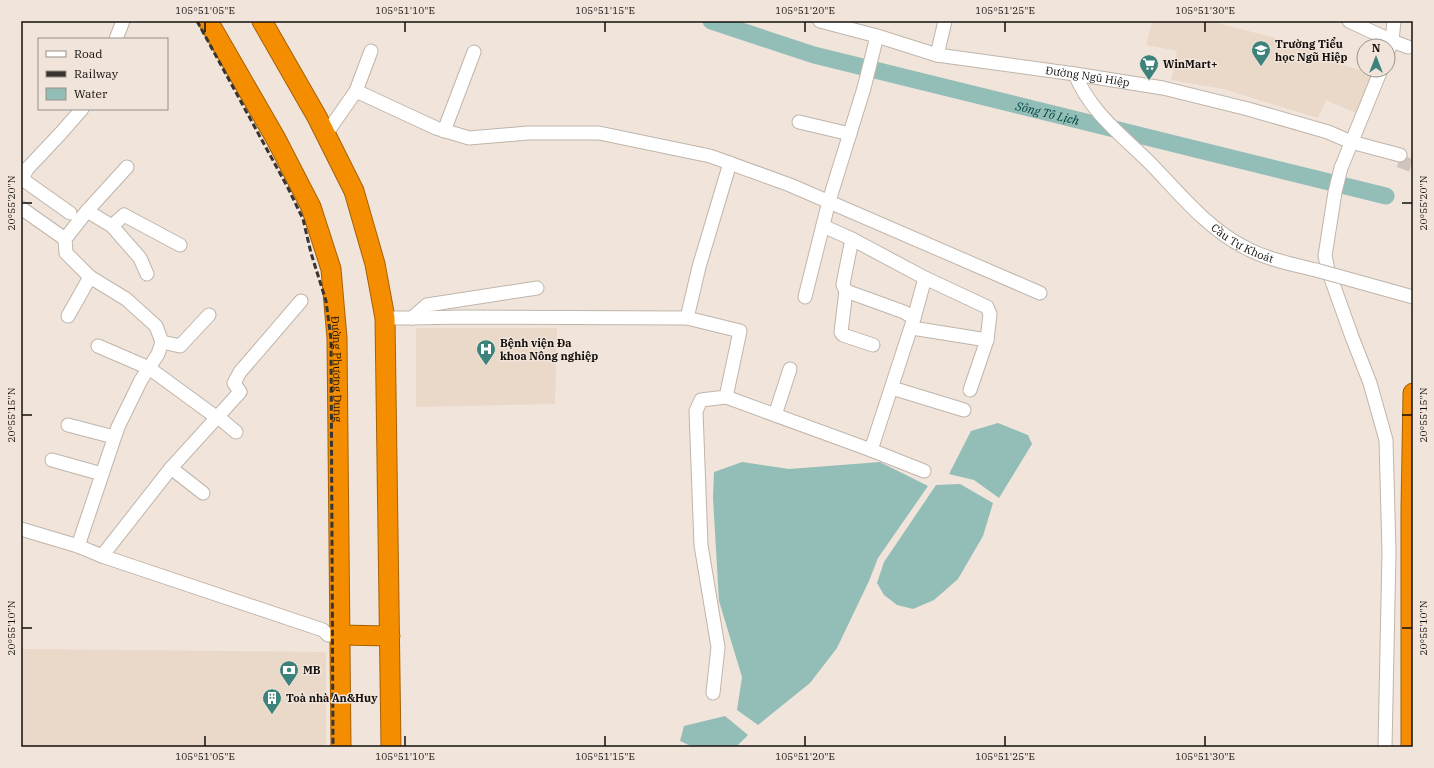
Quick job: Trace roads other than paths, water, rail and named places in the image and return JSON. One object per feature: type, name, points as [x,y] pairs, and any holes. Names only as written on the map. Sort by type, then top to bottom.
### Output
[{"type":"highway","name":"Đường Phương Dung","points":[[208,21],[276,139],[311,207],[331,270],[338,338],[341,747]]},
{"type":"highway","points":[[262,21],[314,110],[354,191],[375,264],[384,318],[391,747]]},
{"type":"highway","points":[[1411,747],[1411,509],[1413,393]]},
{"type":"highway","points":[[340,635],[390,636]]},
{"type":"street","points":[[116,38],[123,21]]},
{"type":"street","name":"Đường Ngũ Hiệp","points":[[820,21],[876,42],[937,55],[1163,88],[1240,107],[1328,132],[1351,142],[1400,158]]},
{"type":"street","points":[[937,55],[945,21]]},
{"type":"street","points":[[1349,21],[1376,38]]},
{"type":"street","points":[[1391,38],[1394,21]]},
{"type":"street","points":[[805,297],[829,201],[864,88],[876,42]]},
{"type":"street","points":[[1396,47],[1408,47]]},
{"type":"street","points":[[326,134],[356,91],[371,51]]},
{"type":"street","points":[[444,131],[474,52]]},
{"type":"street","name":"Cầu Tự Khoát","points":[[1075,74],[1084,94],[1110,125],[1218,231],[1244,247],[1274,260],[1413,297]]},
{"type":"street","points":[[1378,78],[1351,142],[1342,168],[1335,192],[1325,256],[1328,270],[1370,383],[1386,440],[1389,552],[1385,747]]},
{"type":"street","points":[[356,91],[436,128],[469,138],[528,133],[599,133],[710,156],[790,184],[1040,293]]},
{"type":"street","points":[[70,213],[22,180],[27,169],[81,110]]},
{"type":"street","points":[[799,122],[850,134]]},
{"type":"street","points":[[687,318],[699,267],[730,163]]},
{"type":"street","points":[[78,546],[118,427],[141,380],[158,354],[162,342],[156,326],[126,299],[90,277],[66,253],[65,239],[87,210],[127,167]]},
{"type":"street","points":[[21,208],[65,239]]},
{"type":"street","points":[[87,210],[112,226],[140,258],[147,274]]},
{"type":"street","points":[[112,226],[124,215],[180,245]]},
{"type":"street","points":[[823,226],[852,239],[924,278],[987,307],[990,314],[987,340],[970,390]]},
{"type":"street","points":[[852,239],[843,285],[846,291],[841,332],[843,335],[873,345]]},
{"type":"street","points":[[68,316],[90,277]]},
{"type":"street","points":[[871,450],[913,323],[924,278]]},
{"type":"street","points":[[412,318],[427,305],[537,288]]},
{"type":"street","points":[[846,291],[904,312],[913,323],[987,340]]},
{"type":"street","points":[[102,556],[171,468],[240,392],[234,382],[240,372],[301,301]]},
{"type":"street","points":[[162,342],[180,346],[209,314]]},
{"type":"street","points":[[384,318],[687,318],[740,331],[726,397]]},
{"type":"street","points":[[98,346],[149,368],[217,416],[236,432]]},
{"type":"street","points":[[775,415],[790,369]]},
{"type":"street","points":[[892,388],[964,410]]},
{"type":"street","points":[[713,693],[718,647],[700,545],[696,411],[701,400],[726,397],[924,471]]},
{"type":"street","points":[[68,425],[114,437]]},
{"type":"street","points":[[52,460],[102,474]]},
{"type":"street","points":[[171,468],[203,493]]},
{"type":"street","points":[[21,529],[78,546],[102,556],[323,630],[328,635],[340,635]]},
{"type":"water","points":[[998,423],[1028,435],[1032,444],[999,498],[974,480],[949,474],[971,431]]},
{"type":"water","points":[[742,462],[789,469],[880,462],[928,486],[878,558],[869,581],[837,648],[810,683],[758,725],[737,710],[742,677],[719,601],[713,498],[714,472]]},
{"type":"water","points":[[960,484],[993,503],[983,536],[958,579],[934,600],[913,609],[897,605],[884,595],[877,583],[884,562],[936,485]]},
{"type":"water","points":[[725,716],[748,735],[736,747],[693,747],[680,741],[684,726]]},
{"type":"waterway","name":"Sông Tô Lịch","points":[[711,21],[814,55],[1386,196]]},
{"type":"tunnel","points":[[1399,161],[1413,166]]},
{"type":"railway","points":[[197,21],[288,188],[303,219],[311,253],[326,301],[331,339],[333,747]]},
{"type":"place","name":"Trường Tiểu học Ngũ Hiệp","points":[[1261,67]]},
{"type":"place","name":"WinMart+","points":[[1149,81]]},
{"type":"place","name":"Bệnh viện Đa khoa Nông nghiệp","points":[[486,366]]},
{"type":"place","name":"MB","points":[[289,687]]},
{"type":"place","name":"Toà nhà An&Huy","points":[[272,715]]}]
